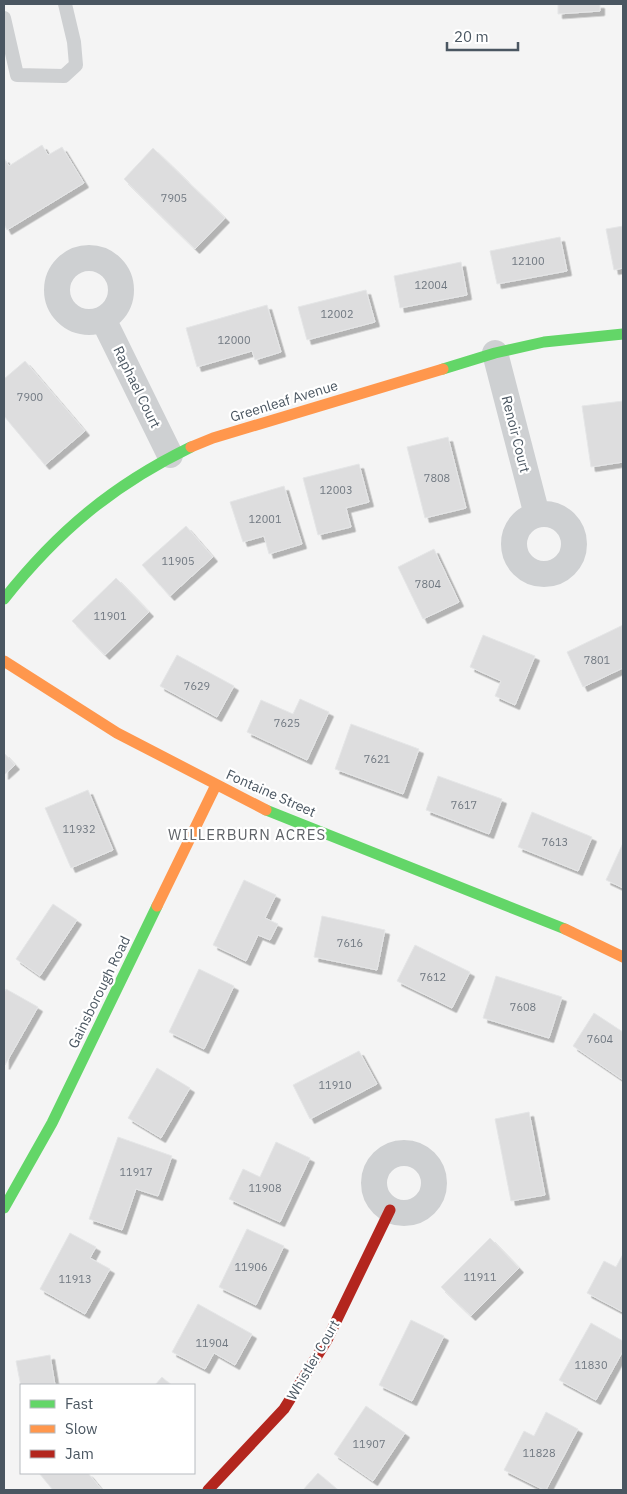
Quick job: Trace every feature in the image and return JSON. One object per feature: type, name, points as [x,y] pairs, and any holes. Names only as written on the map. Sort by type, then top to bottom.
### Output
[{"type":"street","name":"Raphael Court","points":[[103,319],[170,455]]},
{"type":"street","name":"Greenleaf Avenue","points":[[4,599],[66,529],[120,486],[170,455],[213,438],[495,353],[544,342],[623,334]]},
{"type":"street","name":"Renoir Court","points":[[495,353],[537,515]]},
{"type":"street","name":"Fontaine Street","points":[[4,661],[117,733],[265,809],[560,927],[623,957]]},
{"type":"street","name":"Gainsborough Road","points":[[4,1208],[52,1123],[216,785]]},
{"type":"street","name":"Whistler Court","points":[[208,1490],[284,1409],[327,1340],[390,1210]]},
{"type":"lane","points":[[4,18],[17,75],[64,76],[76,65],[74,42],[65,4]]},
{"type":"building","points":[[558,4],[600,4],[600,11],[558,14]]},
{"type":"building","points":[[42,145],[48,155],[62,147],[84,183],[7,230],[4,224],[4,158],[9,166]]},
{"type":"building","points":[[153,148],[225,218],[195,249],[124,179]]},
{"type":"building","points":[[623,226],[623,268],[614,270],[606,229]]},
{"type":"building","points":[[560,237],[567,271],[497,284],[490,251]]},
{"type":"building","points":[[461,262],[467,295],[400,308],[394,276]]},
{"type":"building","points":[[366,290],[375,322],[307,340],[298,307]]},
{"type":"building","points":[[267,305],[281,352],[255,360],[252,351],[197,367],[186,328]]},
{"type":"building","points":[[25,361],[85,431],[45,465],[4,416],[4,379]]},
{"type":"building","points":[[623,401],[623,462],[591,467],[582,406]]},
{"type":"building","points":[[448,437],[466,508],[425,518],[407,447]]},
{"type":"building","points":[[359,464],[369,502],[346,508],[351,527],[318,535],[303,478]]},
{"type":"building","points":[[284,486],[302,544],[269,554],[264,536],[243,542],[230,502]]},
{"type":"building","points":[[186,526],[213,557],[170,596],[142,565]]},
{"type":"building","points":[[434,549],[459,602],[423,619],[398,567]]},
{"type":"building","points":[[116,578],[149,612],[105,655],[72,621]]},
{"type":"building","points":[[623,625],[623,668],[583,687],[567,652]]},
{"type":"building","points":[[483,635],[535,656],[515,705],[495,696],[501,681],[470,667]]},
{"type":"building","points":[[177,655],[234,686],[217,717],[160,686]]},
{"type":"building","points":[[300,699],[329,712],[307,760],[247,732],[261,700],[293,714]]},
{"type":"building","points":[[351,724],[419,749],[403,794],[335,769]]},
{"type":"building","points":[[4,753],[15,765],[4,775]]},
{"type":"building","points":[[438,776],[502,799],[489,834],[426,810]]},
{"type":"building","points":[[88,790],[113,850],[71,868],[45,808]]},
{"type":"building","points":[[532,812],[592,837],[578,871],[518,847]]},
{"type":"building","points":[[623,843],[623,888],[606,880]]},
{"type":"building","points":[[244,880],[276,895],[265,918],[278,924],[270,940],[258,935],[246,961],[213,945]]},
{"type":"building","points":[[53,904],[77,920],[40,976],[16,959]]},
{"type":"building","points":[[322,916],[385,930],[377,970],[314,957]]},
{"type":"building","points":[[415,945],[470,972],[452,1008],[397,981]]},
{"type":"building","points":[[199,969],[234,986],[204,1049],[169,1032]]},
{"type":"building","points":[[496,976],[562,997],[549,1038],[483,1018]]},
{"type":"building","points":[[6,989],[38,1007],[5,1065],[4,993]]},
{"type":"building","points":[[594,1013],[623,1032],[623,1080],[573,1046]]},
{"type":"building","points":[[359,1051],[377,1084],[310,1119],[293,1085]]},
{"type":"building","points":[[157,1068],[190,1088],[161,1138],[128,1118]]},
{"type":"building","points":[[529,1112],[545,1195],[511,1201],[495,1119]]},
{"type":"building","points":[[118,1137],[172,1156],[158,1196],[136,1189],[122,1230],[89,1219]]},
{"type":"building","points":[[276,1142],[310,1158],[280,1222],[229,1199],[243,1169],[260,1177]]},
{"type":"building","points":[[247,1229],[284,1246],[256,1305],[219,1287]]},
{"type":"building","points":[[70,1233],[96,1247],[90,1258],[110,1269],[85,1314],[40,1289]]},
{"type":"building","points":[[490,1238],[519,1268],[471,1316],[441,1287]]},
{"type":"building","points":[[623,1254],[623,1312],[587,1293],[604,1261],[616,1267]]},
{"type":"building","points":[[198,1304],[252,1334],[235,1365],[214,1353],[205,1369],[172,1352]]},
{"type":"building","points":[[411,1320],[444,1336],[412,1401],[379,1385]]},
{"type":"building","points":[[591,1323],[623,1341],[623,1351],[596,1400],[559,1380]]},
{"type":"building","points":[[50,1355],[55,1384],[20,1384],[16,1361]]},
{"type":"building","points":[[162,1377],[170,1384],[156,1384]]},
{"type":"building","points":[[366,1406],[405,1433],[373,1481],[334,1454]]},
{"type":"building","points":[[546,1412],[578,1429],[546,1490],[544,1490],[504,1470],[524,1431],[534,1436]]},
{"type":"building","points":[[318,1473],[338,1490],[303,1490]]},
{"type":"building","points":[[40,1474],[89,1474],[102,1490],[53,1490]]},
{"type":"traffic: fast","points":[[443,369],[495,353],[544,342],[623,334]]},
{"type":"traffic: fast","points":[[4,599],[45,552],[89,512],[136,477],[191,447]]},
{"type":"traffic: fast","points":[[266,810],[565,929]]},
{"type":"traffic: fast","points":[[4,1208],[52,1123],[157,906]]},
{"type":"traffic: slow","points":[[191,447],[213,438],[443,369]]},
{"type":"traffic: slow","points":[[4,661],[117,733],[266,810]]},
{"type":"traffic: slow","points":[[157,906],[216,785]]},
{"type":"traffic: slow","points":[[565,929],[623,957]]},
{"type":"traffic: jam","points":[[208,1490],[284,1409],[327,1340],[390,1210]]},
{"type":"district","name":"WILLERBURN ACRES","points":[[247,834]]}]
